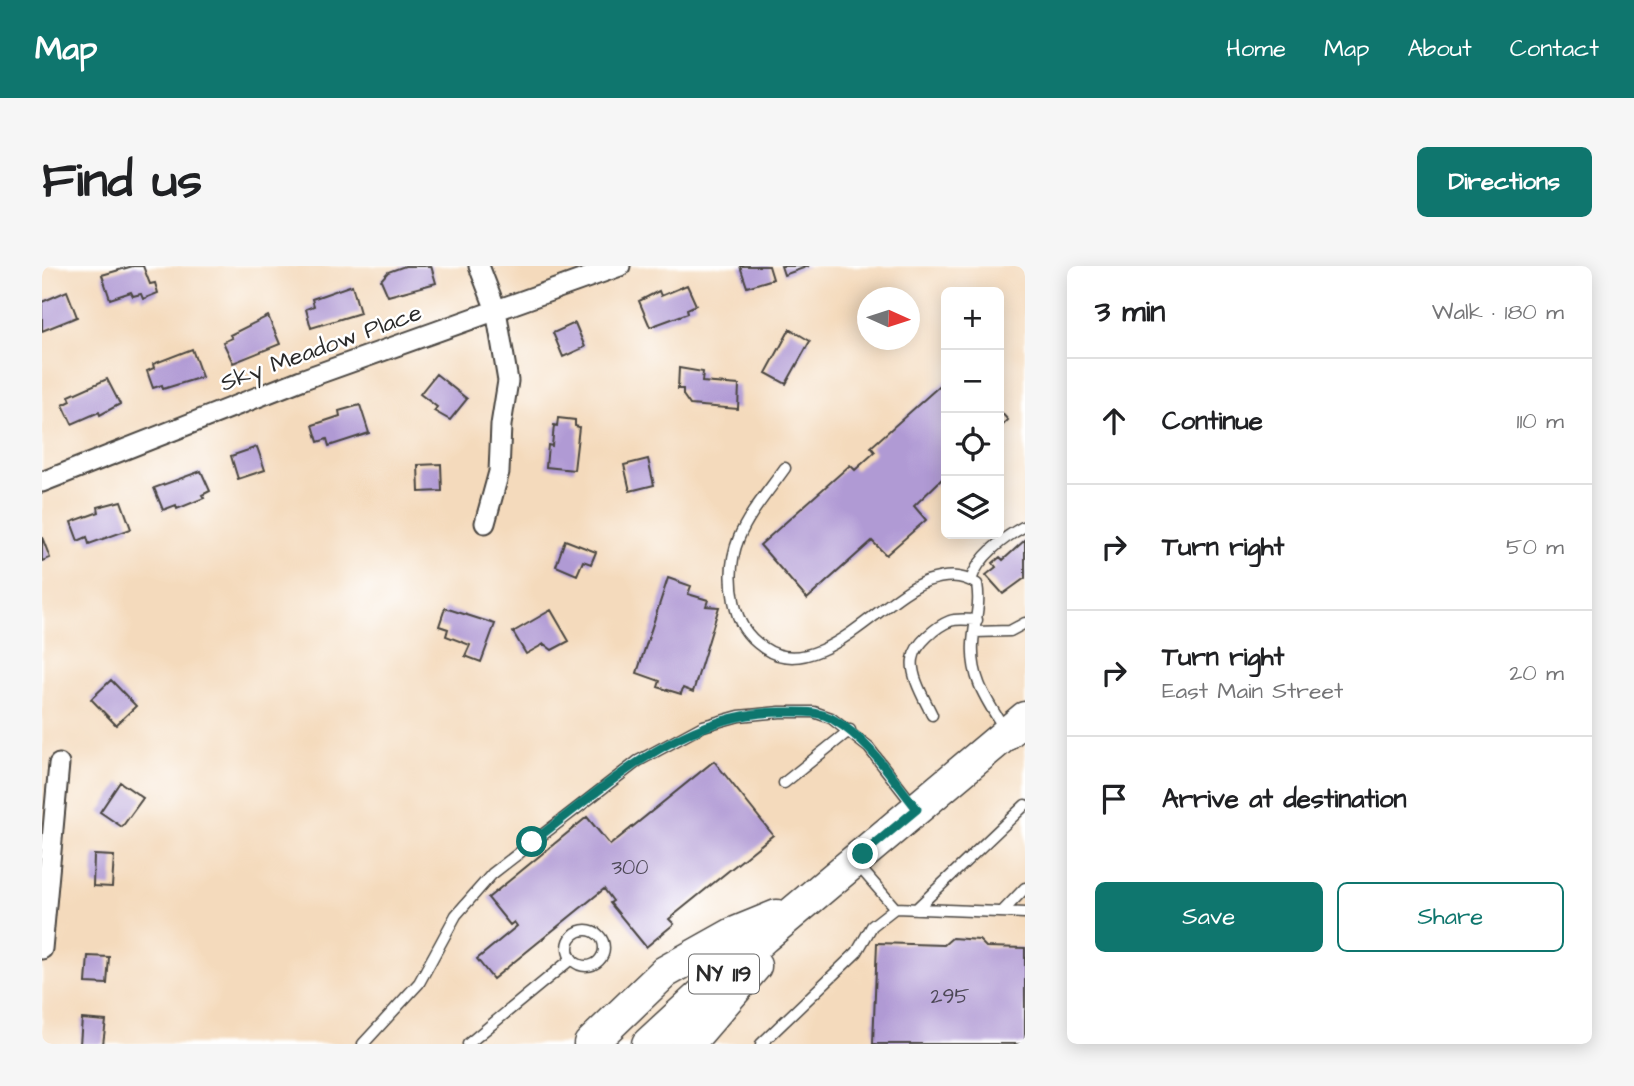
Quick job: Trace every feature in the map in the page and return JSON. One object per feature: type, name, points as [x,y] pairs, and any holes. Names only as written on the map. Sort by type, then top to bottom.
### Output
[{"type":"main road","name":"NY 119","points":[[648,1044],[801,906],[1019,727]]},
{"type":"main road","points":[[590,1044],[665,972],[733,934],[801,906]]},
{"type":"main road","points":[[688,1044],[732,997],[801,906]]},
{"type":"street","points":[[479,266],[496,310],[508,381],[501,425],[499,472],[485,523]]},
{"type":"street","name":"Sky Meadow Place","points":[[42,482],[301,380],[620,266]]},
{"type":"street","points":[[42,949],[59,764]]},
{"type":"lane","points":[[785,468],[737,534],[730,562],[737,615],[752,640],[772,654],[808,655],[855,632],[924,582],[963,575],[977,584],[980,603],[976,626],[976,681],[1019,727]]},
{"type":"lane","points":[[971,580],[974,569],[984,557],[1025,526]]},
{"type":"lane","points":[[932,715],[914,671],[912,659],[918,647],[936,629],[952,620],[1010,631],[1025,623]]},
{"type":"lane","points":[[363,1044],[419,984],[456,915],[492,873],[638,761],[704,726],[739,716],[780,712],[814,712],[831,718],[850,730],[869,748],[917,809]]},
{"type":"lane","points":[[784,783],[850,730]]},
{"type":"lane","points":[[916,909],[1025,805]]},
{"type":"lane","points":[[855,861],[895,908]]},
{"type":"lane","points":[[1002,912],[1025,888]]},
{"type":"lane","points":[[761,1044],[857,952],[872,926],[895,908],[1025,913]]},
{"type":"lane","points":[[468,1044],[570,960]]},
{"type":"building","points":[[133,266],[143,266],[150,284],[155,283],[158,293],[143,299],[141,294],[133,296],[131,292],[110,299],[102,275]]},
{"type":"building","points":[[405,266],[431,266],[436,283],[388,296],[381,280],[388,272]]},
{"type":"building","points":[[740,266],[769,266],[773,279],[747,287]]},
{"type":"building","points":[[781,266],[809,266],[784,275]]},
{"type":"building","points":[[352,285],[360,313],[311,328],[306,309],[314,306],[312,299]]},
{"type":"building","points":[[687,285],[696,305],[687,309],[688,313],[650,327],[639,301],[659,291],[661,296]]},
{"type":"building","points":[[67,291],[77,317],[42,331],[42,302]]},
{"type":"building","points":[[268,316],[280,344],[233,363],[223,342],[232,338],[230,335]]},
{"type":"building","points":[[575,323],[585,347],[563,357],[553,333]]},
{"type":"building","points":[[790,329],[810,341],[786,384],[766,373]]},
{"type":"building","points":[[192,349],[202,377],[163,389],[162,385],[153,388],[147,371],[154,368],[153,364]]},
{"type":"building","points":[[679,368],[703,372],[702,382],[739,385],[738,409],[690,405],[683,395],[683,389],[678,389]]},
{"type":"building","points":[[436,374],[467,399],[450,420],[434,411],[437,407],[420,394]]},
{"type":"building","points":[[107,379],[120,404],[100,415],[99,412],[72,424],[63,405],[71,401],[69,396]]},
{"type":"building","points":[[941,384],[941,480],[914,506],[926,520],[886,555],[872,541],[807,599],[760,545],[850,465],[855,470],[875,452],[871,447]]},
{"type":"building","points":[[360,405],[369,433],[329,446],[327,439],[318,442],[313,425],[340,416],[339,411]]},
{"type":"building","points":[[558,418],[575,420],[575,426],[579,427],[574,470],[546,467],[548,445],[552,446],[554,425],[557,426]]},
{"type":"building","points":[[257,447],[265,470],[238,479],[231,456]]},
{"type":"building","points":[[648,459],[654,485],[630,491],[624,465]]},
{"type":"building","points":[[441,464],[442,491],[419,492],[418,465]]},
{"type":"building","points":[[201,471],[210,491],[202,495],[204,498],[177,509],[176,505],[163,510],[154,488]]},
{"type":"building","points":[[121,501],[131,529],[89,544],[87,537],[78,541],[71,522],[99,512],[98,507]]},
{"type":"building","points":[[42,537],[50,558],[42,561]]},
{"type":"building","points":[[565,540],[596,552],[591,564],[583,561],[577,575],[556,566]]},
{"type":"building","points":[[1025,540],[1025,578],[1003,594],[986,575],[996,567],[993,563],[1000,557],[1003,560]]},
{"type":"building","points":[[668,578],[691,586],[688,594],[708,600],[706,606],[719,607],[693,692],[683,688],[681,694],[658,687],[660,681],[637,673]]},
{"type":"building","points":[[445,608],[495,624],[481,662],[465,656],[470,645],[446,636],[448,629],[439,626]]},
{"type":"building","points":[[551,610],[569,641],[552,650],[544,644],[526,654],[513,632]]},
{"type":"building","points":[[111,680],[136,706],[116,725],[91,699]]},
{"type":"building","points":[[714,761],[773,835],[669,919],[674,924],[646,947],[610,903],[613,901],[604,889],[493,979],[477,959],[517,926],[514,922],[510,925],[488,898],[587,817],[610,845]]},
{"type":"building","points":[[120,782],[143,798],[122,827],[100,812]]},
{"type":"building","points":[[94,855],[114,856],[112,887],[93,886]]},
{"type":"building","points":[[952,938],[979,940],[986,947],[1025,948],[1025,1044],[873,1044],[877,943],[944,945]]},
{"type":"building","points":[[88,956],[109,957],[107,984],[86,983]]},
{"type":"building","points":[[82,1019],[106,1021],[103,1044],[80,1044]]},
{"type":"route","points":[[532,842],[638,761],[704,726],[739,716],[814,712],[831,718],[850,730],[869,748],[917,809],[863,854]]}]
